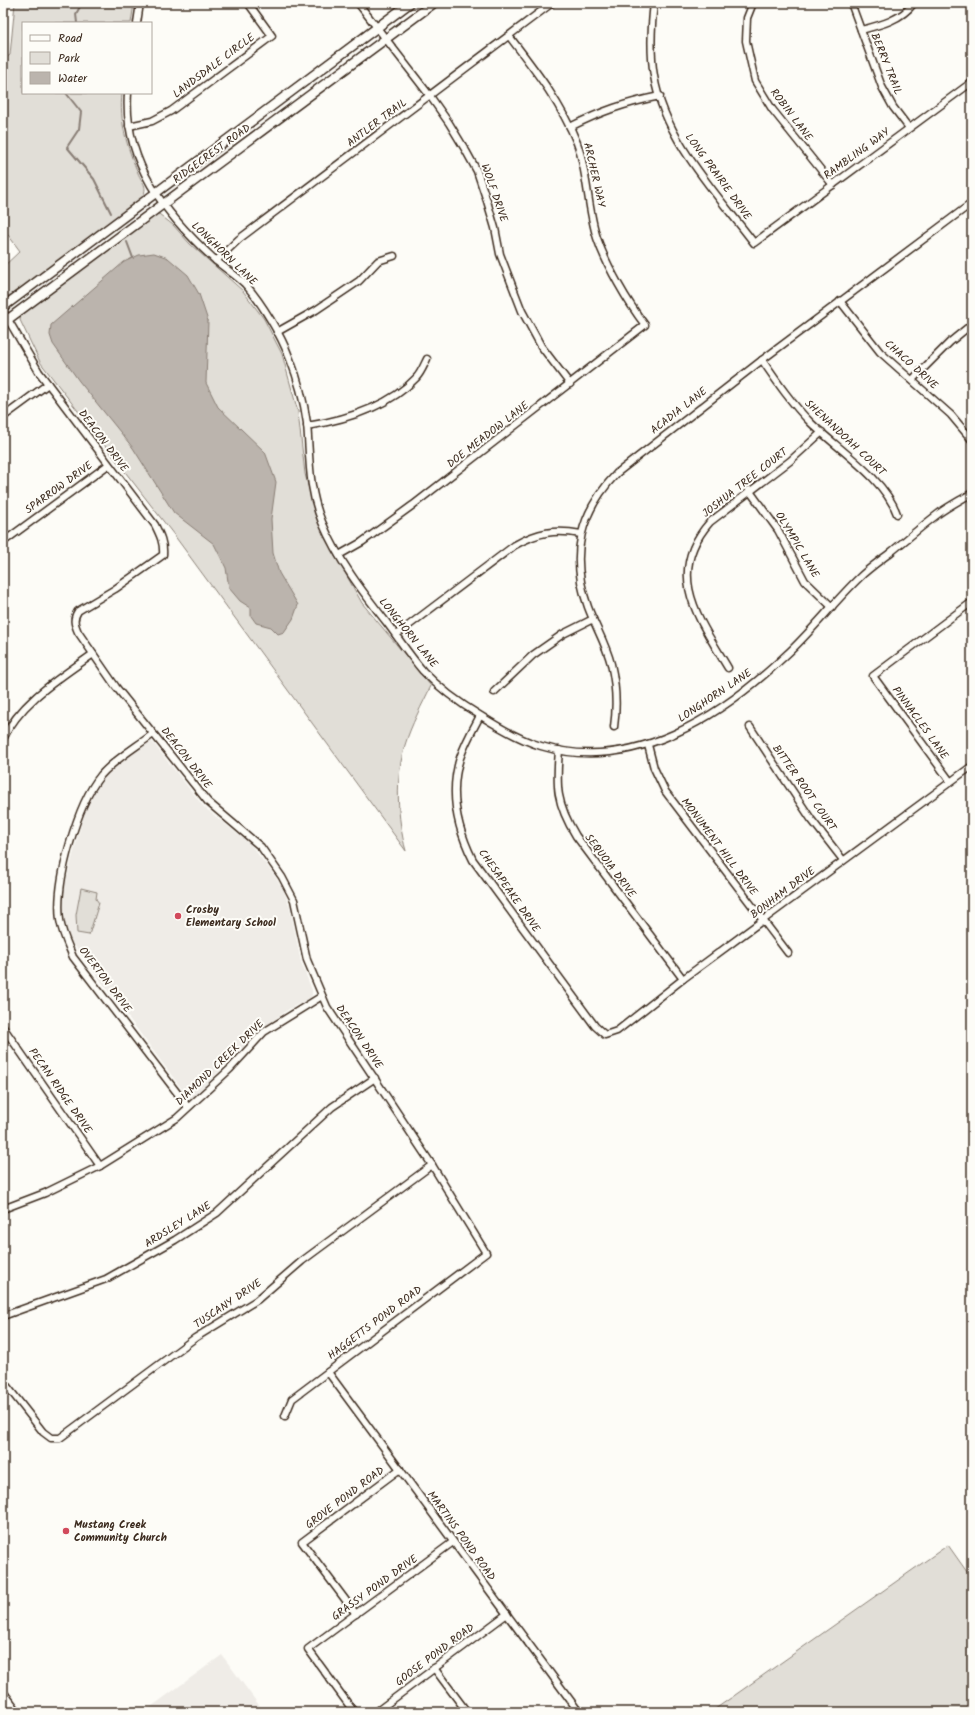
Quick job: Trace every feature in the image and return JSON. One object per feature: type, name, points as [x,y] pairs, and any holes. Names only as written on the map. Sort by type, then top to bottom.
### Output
[{"type":"main road","name":"RIDGECREST ROAD","points":[[3,307],[410,3]]},
{"type":"main road","name":"RIDGECREST ROAD","points":[[6,321],[434,3]]},
{"type":"main road","points":[[3,1693],[17,1712]]},
{"type":"street","points":[[137,22],[140,3]]},
{"type":"street","name":"LANDSDALE CIRCLE","points":[[129,126],[152,121],[170,111],[272,36],[248,3]]},
{"type":"street","name":"WOLF DRIVE","points":[[358,3],[430,96],[449,123],[477,171],[495,228],[500,254],[522,311],[541,346],[570,384]]},
{"type":"street","name":"ANTLER TRAIL","points":[[216,261],[239,239],[552,3]]},
{"type":"street","name":"LONG PRAIRIE DRIVE","points":[[654,3],[651,33],[654,77],[664,109],[675,135],[699,171],[754,243]]},
{"type":"street","name":"ROBIN LANE","points":[[753,3],[748,18],[746,41],[755,81],[772,109],[833,185]]},
{"type":"street","name":"BERRY TRAIL","points":[[851,3],[882,87],[893,107],[909,128]]},
{"type":"street","points":[[861,30],[883,24],[900,17],[914,3]]},
{"type":"street","name":"ARCHER WAY","points":[[509,36],[540,76],[561,107],[577,144],[597,238],[613,273],[638,316],[645,325]]},
{"type":"street","name":"RAMBLING WAY","points":[[754,243],[972,82]]},
{"type":"street","name":"LONGHORN LANE","points":[[128,94],[129,126],[134,148],[140,165],[155,193],[180,224],[216,261],[245,285],[271,320],[290,358],[301,394],[307,426],[309,474],[321,519],[357,586],[424,672],[460,703],[500,728],[541,746],[559,750],[594,753],[605,753],[648,745],[686,729],[741,692],[787,654],[867,571],[940,513],[972,493]]},
{"type":"street","points":[[570,127],[601,112],[630,102],[660,96]]},
{"type":"street","name":"ACADIA LANE","points":[[614,727],[616,699],[611,662],[593,619],[582,588],[579,573],[579,543],[581,534],[584,523],[598,497],[617,472],[762,360],[972,203]]},
{"type":"street","points":[[277,332],[316,310],[359,281],[378,261],[394,256]]},
{"type":"street","name":"CHACO DRIVE","points":[[840,301],[880,352],[958,422],[972,440]]},
{"type":"street","name":"DEACON DRIVE","points":[[3,311],[6,321],[39,372],[108,465],[155,525],[162,538],[164,547],[163,555],[115,589],[78,611],[74,617],[74,623],[78,632],[116,687],[208,802],[261,847],[282,877],[294,900],[307,960],[326,1007],[375,1078],[486,1253]]},
{"type":"street","points":[[912,380],[950,342],[972,324]]},
{"type":"street","name":"DOE MEADOW LANE","points":[[339,555],[362,542],[396,517],[645,325]]},
{"type":"street","points":[[307,426],[331,422],[352,416],[394,396],[417,378],[427,360]]},
{"type":"street","name":"SHENANDOAH COURT","points":[[762,360],[792,402],[822,432],[879,484],[893,503],[897,514]]},
{"type":"street","points":[[3,417],[48,384]]},
{"type":"street","name":"JOSHUA TREE COURT","points":[[728,668],[700,620],[689,589],[688,568],[693,550],[700,533],[716,517],[749,490],[790,461],[822,432]]},
{"type":"street","name":"SPARROW DRIVE","points":[[3,542],[108,465]]},
{"type":"street","name":"OLYMPIC LANE","points":[[749,490],[778,530],[805,581],[832,607]]},
{"type":"street","points":[[396,635],[515,545],[524,540],[544,532],[554,531],[581,534]]},
{"type":"street","name":"PINNACLES LANE","points":[[950,781],[873,676],[972,602]]},
{"type":"street","points":[[494,692],[533,654],[563,634],[593,619]]},
{"type":"street","points":[[3,739],[9,727],[31,700],[93,654]]},
{"type":"street","name":"CHESAPEAKE DRIVE","points":[[480,716],[460,759],[456,780],[455,800],[457,820],[463,841],[473,860],[594,1026],[606,1035]]},
{"type":"street","name":"BITTER ROOT COURT","points":[[750,727],[811,819],[843,860]]},
{"type":"street","name":"OVERTON DRIVE","points":[[153,734],[101,774],[91,788],[83,804],[66,861],[60,896],[60,919],[64,937],[73,957],[188,1107]]},
{"type":"street","name":"MONUMENT HILL DRIVE","points":[[648,745],[654,768],[665,791],[762,922],[788,953]]},
{"type":"street","name":"SEQUOIA DRIVE","points":[[559,750],[557,792],[567,821],[576,836],[683,979]]},
{"type":"street","name":"BONHAM DRIVE","points":[[606,1035],[617,1031],[683,979],[972,766]]},
{"type":"street","name":"DIAMOND CREEK DRIVE","points":[[3,1208],[45,1193],[100,1166],[177,1118],[230,1069],[264,1032],[322,996]]},
{"type":"street","name":"PECAN RIDGE DRIVE","points":[[3,1027],[100,1166]]},
{"type":"street","name":"ARDSLEY LANE","points":[[3,1316],[106,1279],[175,1240],[217,1214],[332,1107],[375,1078]]},
{"type":"street","name":"TUSCANY DRIVE","points":[[3,1382],[43,1432],[51,1438],[60,1438],[195,1338],[257,1300],[302,1261],[432,1166]]},
{"type":"street","name":"HAGGETTS POND ROAD","points":[[285,1416],[292,1398],[486,1253]]},
{"type":"street","name":"MARTINS POND ROAD","points":[[328,1372],[579,1712]]},
{"type":"street","name":"GROVE POND ROAD","points":[[356,1614],[302,1542],[400,1469]]},
{"type":"street","name":"GRASSY POND DRIVE","points":[[354,1712],[308,1649],[453,1542]]},
{"type":"street","name":"GOOSE POND ROAD","points":[[376,1712],[506,1614]]},
{"type":"street","points":[[434,1668],[467,1712]]},
{"type":"shaded area","name":"Crosby Elementary School","points":[[150,739],[204,807],[250,844],[283,889],[290,907],[301,962],[312,990],[312,995],[310,998],[289,1009],[264,1027],[190,1100],[71,941],[64,921],[63,896],[66,881],[84,813],[91,795],[97,784],[108,773]]},
{"type":"shaded area","points":[[222,1655],[264,1712],[144,1712]]},
{"type":"green space","points":[[15,3],[134,3],[131,22],[22,22],[22,94],[122,94],[121,103],[125,134],[130,153],[145,190],[142,198],[12,295],[3,296],[3,267],[20,251],[3,228],[3,60],[10,55]]},
{"type":"green space","points":[[159,214],[173,225],[190,244],[243,291],[264,319],[282,354],[298,412],[305,474],[314,507],[325,537],[362,603],[431,686],[407,738],[400,771],[398,798],[399,812],[406,851],[174,535],[40,362],[20,320],[21,315],[25,310],[154,215]]},
{"type":"green space","points":[[81,888],[97,892],[96,899],[99,903],[89,935],[77,933],[76,915]]},
{"type":"green space","points":[[948,1545],[972,1579],[972,1712],[711,1712]]},
{"type":"water","points":[[154,253],[168,258],[188,275],[199,294],[208,321],[206,383],[218,407],[265,452],[276,482],[271,519],[273,553],[279,573],[298,605],[293,619],[284,632],[278,634],[271,627],[256,623],[251,616],[251,608],[240,601],[229,588],[226,568],[214,544],[174,513],[133,448],[79,381],[53,344],[50,335],[51,325],[124,262],[139,255]]},
{"type":"waterway","points":[[77,22],[76,14],[82,3]]},
{"type":"waterway","points":[[67,94],[81,112],[79,129],[67,147],[94,179],[111,213]]},
{"type":"waterway","points":[[127,242],[133,258]]},
{"type":"place","name":"Crosby Elementary School","points":[[178,916]]},
{"type":"place","name":"Mustang Creek Community Church","points":[[66,1531]]}]
